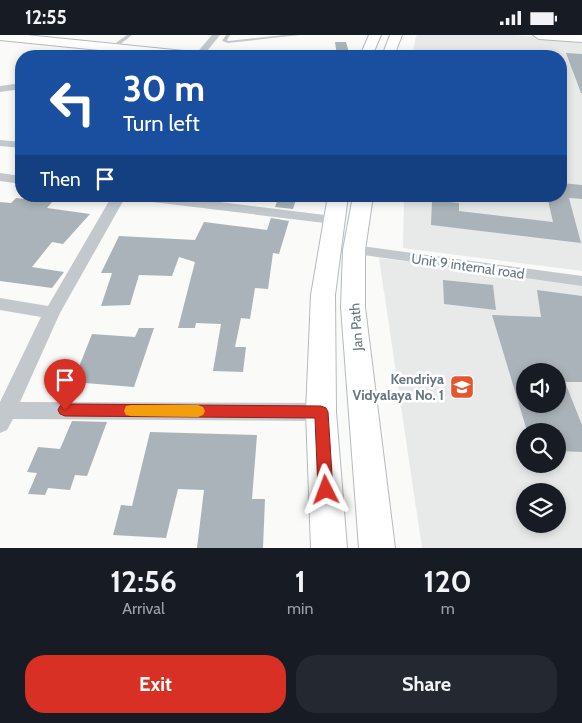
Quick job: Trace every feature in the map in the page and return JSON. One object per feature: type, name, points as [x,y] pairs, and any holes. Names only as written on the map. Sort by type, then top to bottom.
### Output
[{"type":"main road","points":[[369,50],[375,35]]},
{"type":"main road","points":[[390,50],[396,35]]},
{"type":"main road","points":[[539,35],[581,36]]},
{"type":"main road","points":[[0,36],[133,50]]},
{"type":"main road","name":"Jan Path","points":[[362,202],[354,250],[353,307],[377,548]]},
{"type":"main road","points":[[329,548],[321,412],[323,295],[336,208]]},
{"type":"street","points":[[202,50],[216,35]]},
{"type":"street","points":[[0,89],[15,87]]},
{"type":"street","points":[[0,143],[15,144]]},
{"type":"street","points":[[0,177],[15,179]]},
{"type":"street","points":[[116,202],[52,313],[2,414],[321,412]]},
{"type":"street","points":[[236,202],[336,208]]},
{"type":"street","name":"Unit 9 internal road","points":[[354,250],[582,281]]},
{"type":"street","points":[[0,304],[52,313]]},
{"type":"lane","points":[[112,48],[130,35]]},
{"type":"lane","points":[[228,35],[224,41],[298,35]]},
{"type":"shaded area","points":[[513,35],[582,39],[582,271],[403,248],[404,202],[567,202],[567,50],[413,50],[416,36]]},
{"type":"shaded area","name":"Kendriya Vidyalaya No. 1","points":[[379,258],[582,284],[582,548],[422,548]]},
{"type":"building","points":[[335,42],[346,42],[348,50],[336,50]]},
{"type":"building","points":[[567,53],[582,54],[581,93],[567,56]]},
{"type":"building","points":[[567,184],[582,185],[582,199],[569,198],[581,243],[431,225],[432,202],[459,203],[459,211],[553,222],[548,202],[567,202]]},
{"type":"building","points":[[15,199],[15,202],[52,202],[47,208],[90,214],[63,244],[52,242],[32,267],[64,272],[52,288],[0,281],[0,202],[11,203]]},
{"type":"building","points":[[277,202],[295,202],[293,209],[275,207]]},
{"type":"building","points":[[271,218],[289,221],[279,254],[273,253],[268,289],[255,288],[250,319],[241,318],[235,347],[246,347],[243,372],[213,371],[221,324],[196,323],[195,328],[178,328],[195,262],[179,257],[172,276],[139,275],[130,305],[101,306],[112,273],[101,273],[119,236],[195,240],[204,222],[267,230]]},
{"type":"building","points":[[443,280],[493,285],[496,310],[444,304]]},
{"type":"building","points":[[537,290],[582,296],[582,382],[566,382],[566,363],[516,363],[516,395],[492,315],[541,317]]},
{"type":"building","points":[[139,328],[154,328],[134,387],[73,382],[92,334],[135,337]]},
{"type":"building","points":[[566,385],[582,425],[582,452],[566,451],[566,423],[525,423],[522,413],[566,413]]},
{"type":"building","points":[[72,421],[107,422],[87,476],[75,475],[70,490],[48,488],[45,495],[28,494],[37,473],[27,472],[38,447],[60,449]]},
{"type":"building","points":[[150,432],[257,435],[252,499],[265,499],[263,548],[197,548],[204,490],[178,489],[166,538],[113,535],[121,505],[132,506]]},
{"type":"slow traffic","points":[[131,411],[198,411]]},
{"type":"place","name":"Kendriya Vidyalaya No. 1","points":[[462,387]]},
{"type":"route","points":[[65,410],[321,412],[326,490]]}]
